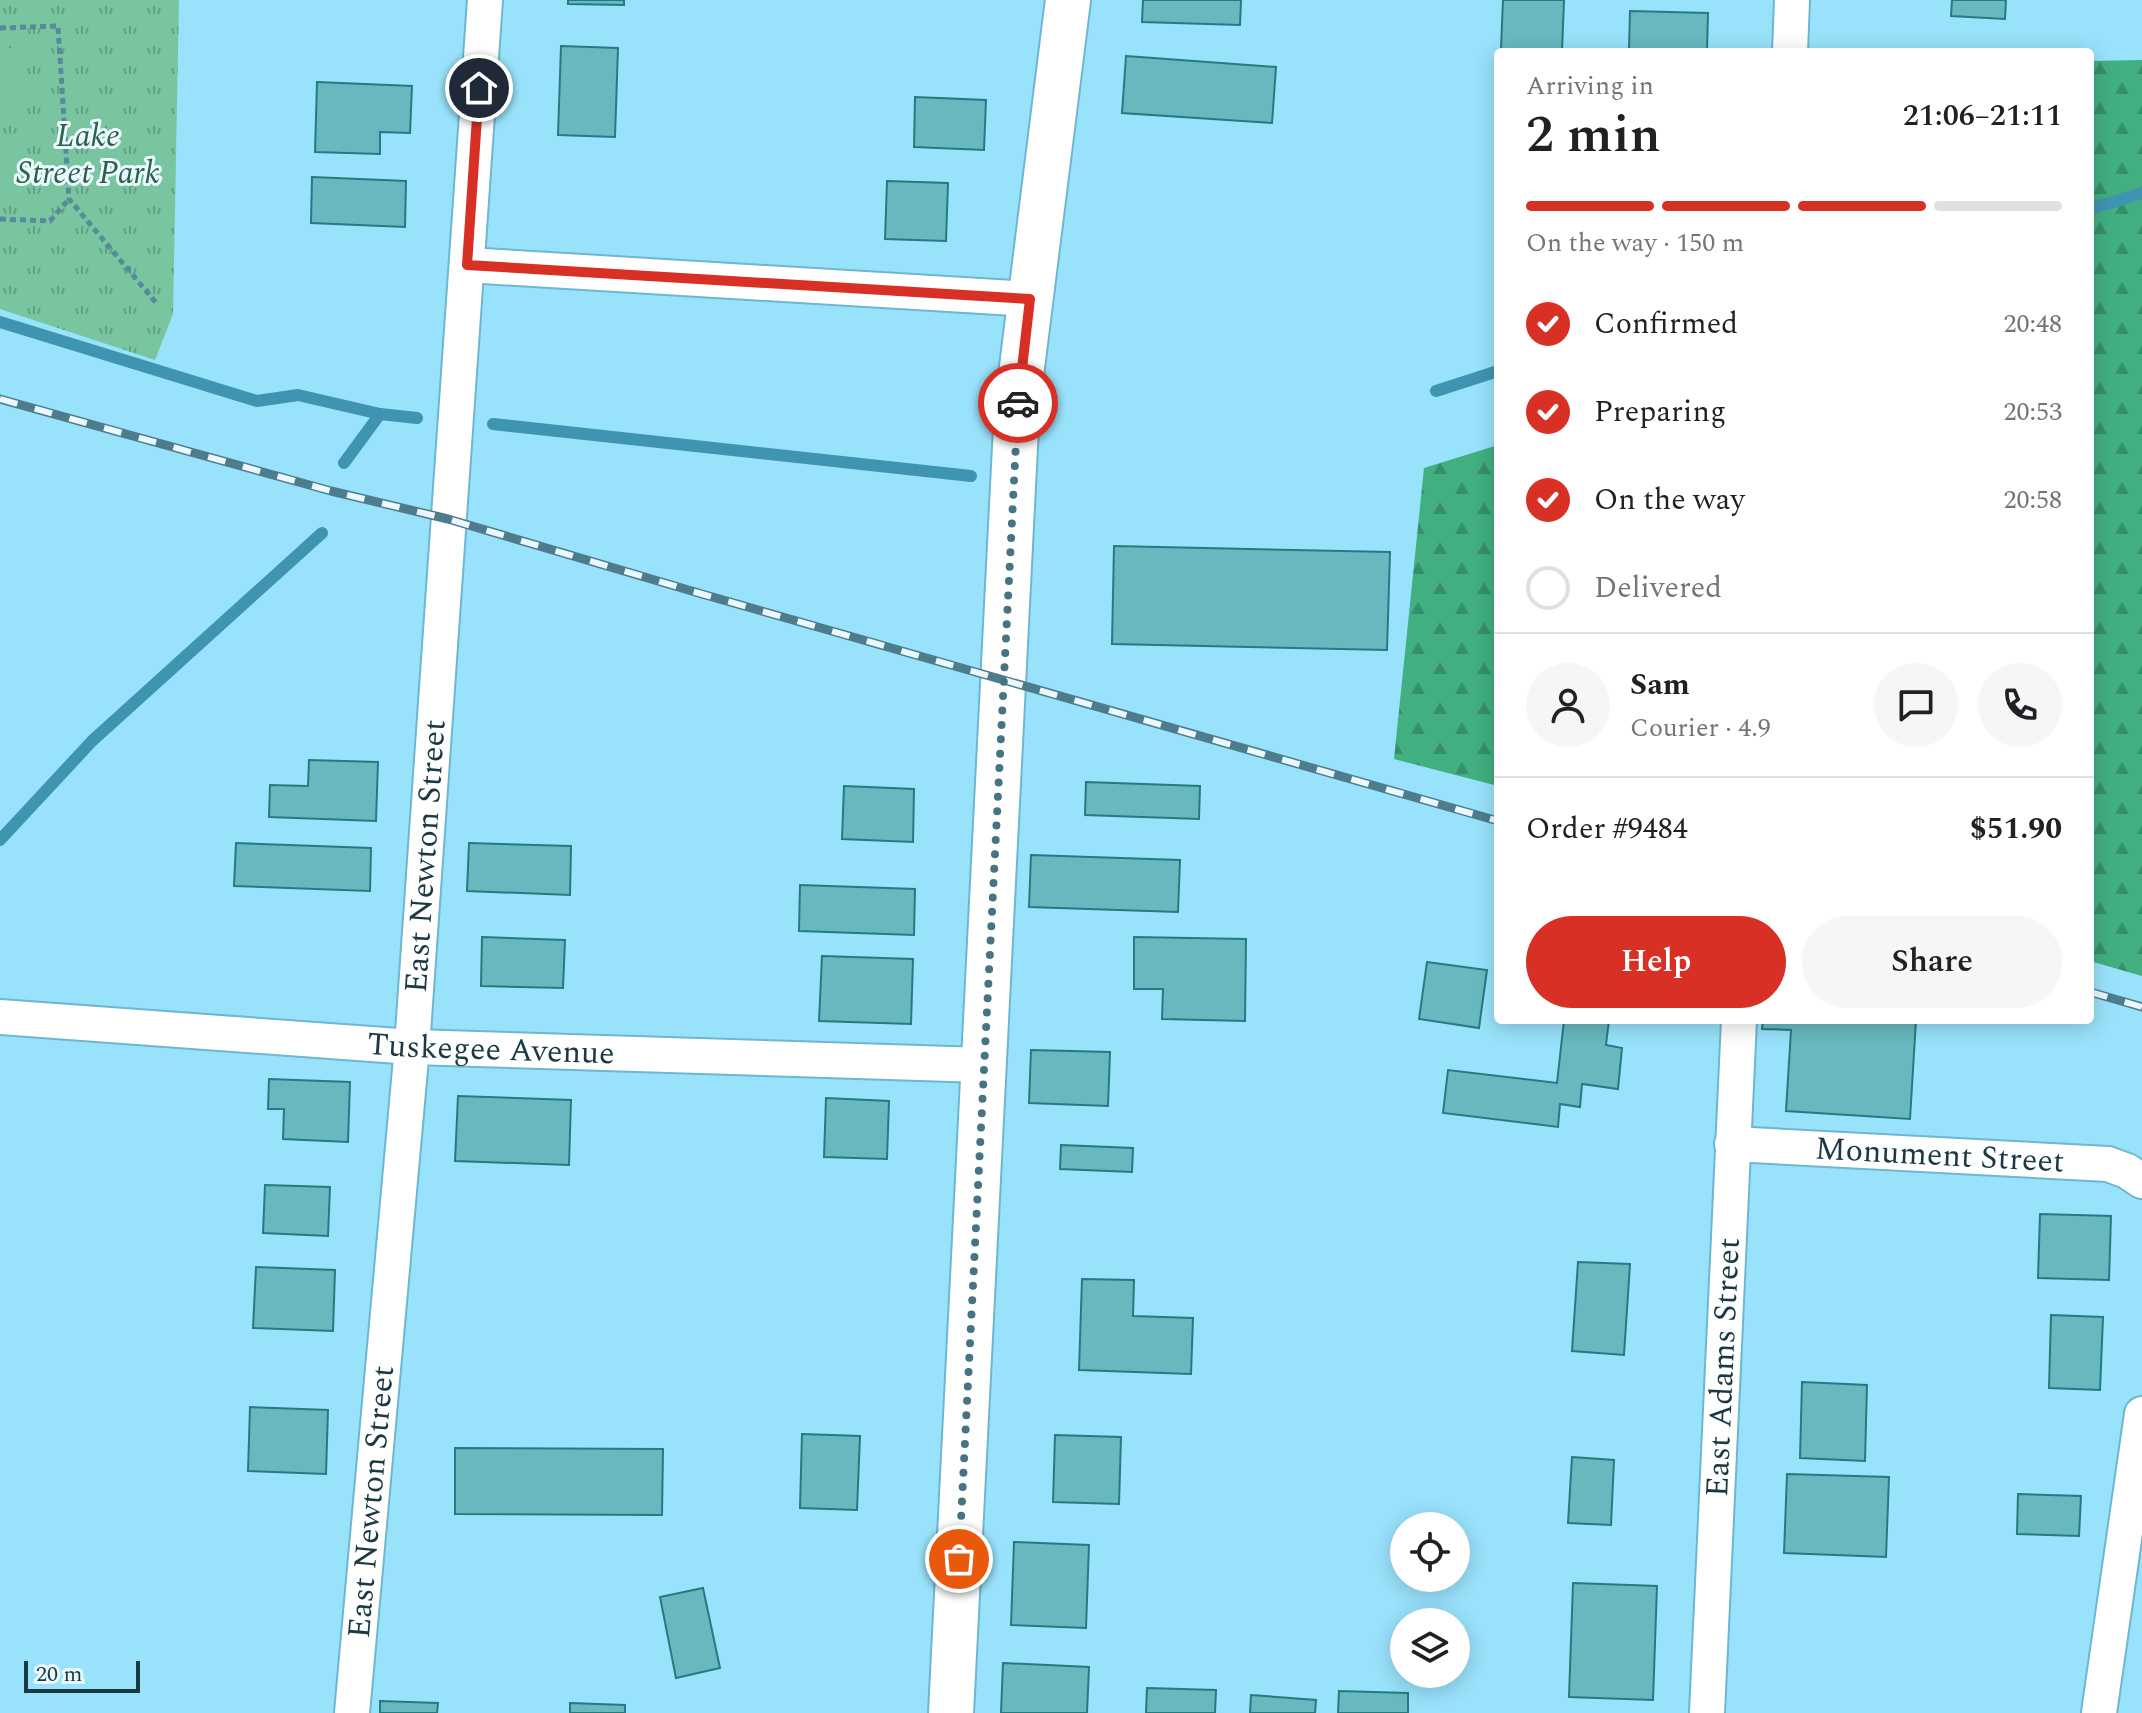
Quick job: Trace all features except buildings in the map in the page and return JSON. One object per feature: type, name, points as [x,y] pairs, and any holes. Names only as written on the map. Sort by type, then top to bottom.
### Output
[{"type":"street","name":"East Newton Street","points":[[352,1713],[412,1047],[485,0]]},
{"type":"street","points":[[951,1713],[1017,407],[1068,0]]},
{"type":"street","points":[[1790,48],[1792,0]]},
{"type":"street","points":[[467,265],[1030,299]]},
{"type":"street","name":"Tuskegee Avenue","points":[[0,1017],[412,1047],[983,1065]]},
{"type":"street","name":"East Adams Street","points":[[1707,1713],[1739,1024]]},
{"type":"street","name":"Monument Street","points":[[1732,1144],[2108,1164],[2142,1181]]},
{"type":"street","points":[[2099,1713],[2142,1414]]},
{"type":"path","points":[[0,28],[58,26],[69,199],[157,304]]},
{"type":"path","points":[[0,219],[50,221],[69,199]]},
{"type":"green space","name":"Lake Street Park","points":[[0,0],[179,0],[173,314],[155,360],[0,309]]},
{"type":"green space","points":[[0,48],[22,48],[23,112],[0,112]]},
{"type":"green space","points":[[2142,60],[2142,976],[2094,962],[2094,61]]},
{"type":"green space","points":[[22,133],[23,197],[0,197],[0,134]]},
{"type":"green space","points":[[1494,446],[1494,785],[1394,759],[1424,468]]},
{"type":"waterway","points":[[2094,208],[2142,193]]},
{"type":"waterway","points":[[0,322],[257,401],[298,395],[380,414],[417,418]]},
{"type":"waterway","points":[[1436,391],[1494,372]]},
{"type":"waterway","points":[[344,463],[380,414]]},
{"type":"waterway","points":[[493,424],[971,476]]},
{"type":"waterway","points":[[0,840],[92,741],[322,533]]},
{"type":"railway","points":[[0,399],[331,491],[448,519],[1494,820]]},
{"type":"railway","points":[[2094,993],[2142,1007]]},
{"type":"way so far","points":[[959,1559],[1018,403]]},
{"type":"route","points":[[479,88],[467,265],[1030,299],[1018,403]]}]
